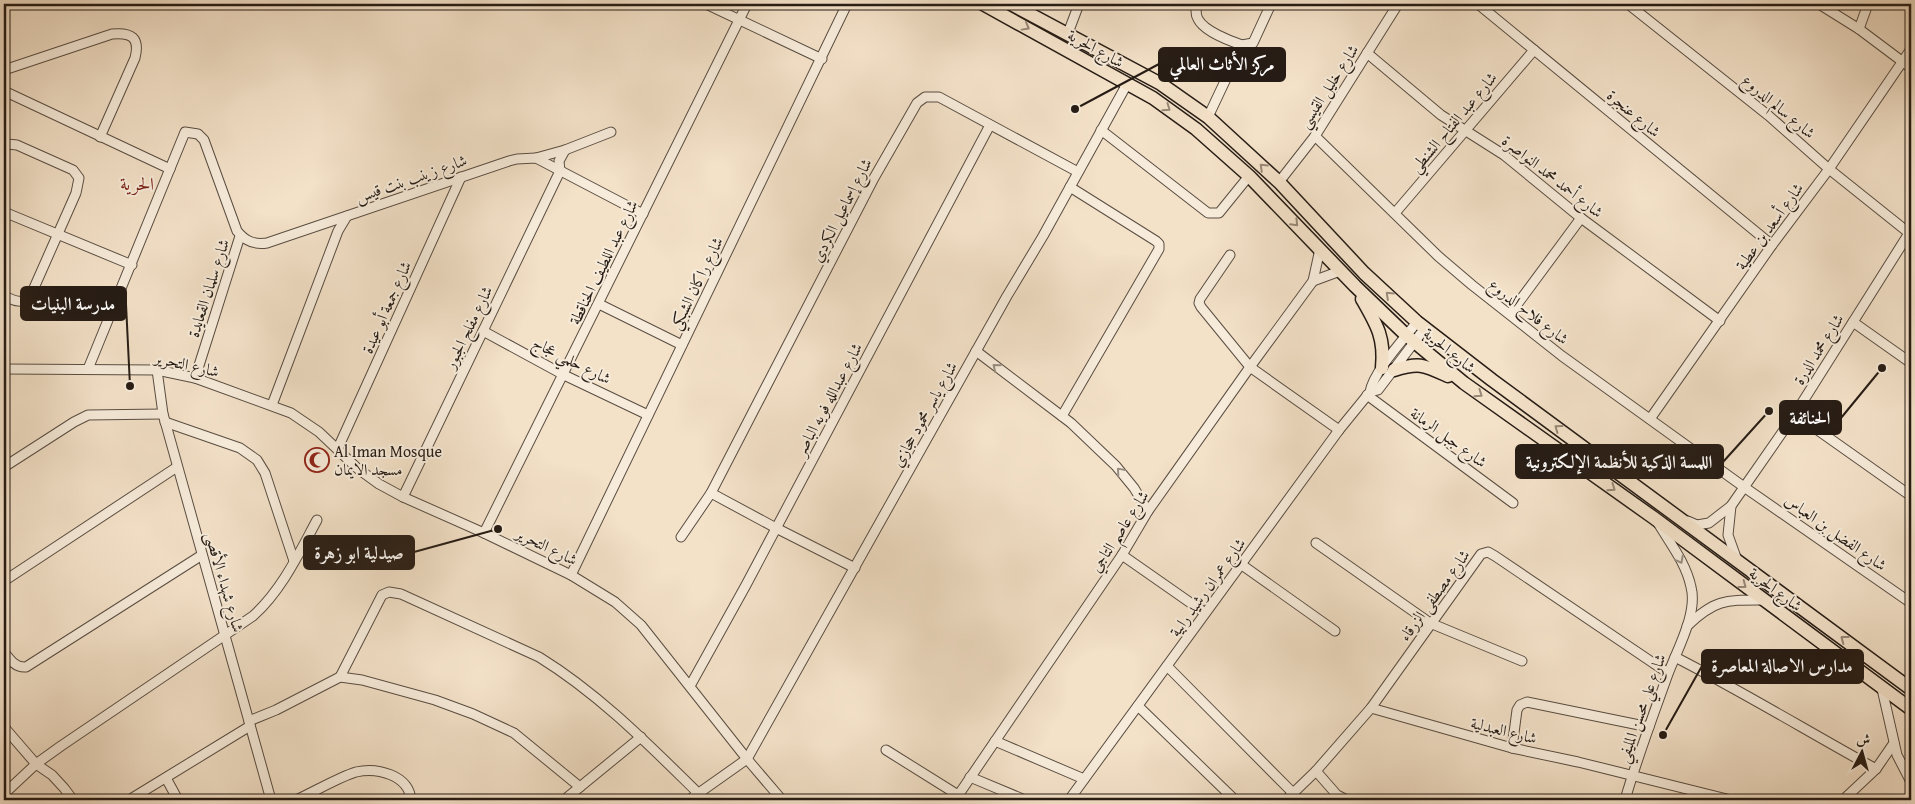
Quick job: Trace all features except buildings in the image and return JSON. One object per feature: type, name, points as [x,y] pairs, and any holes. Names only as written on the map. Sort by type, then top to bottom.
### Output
[{"type":"highway","name":"شارع الحرية","points":[[983,4],[1153,98],[1196,129],[1249,176],[1340,271],[1410,339],[1464,383],[1654,518],[1911,709]]},
{"type":"highway","name":"شارع الحرية","points":[[1011,4],[1161,84],[1208,117],[1279,182],[1364,273],[1421,325],[1492,380],[1911,689]]},
{"type":"highway","points":[[1355,286],[1375,322],[1382,341],[1388,369],[1415,365],[1425,366],[1464,383]]},
{"type":"street","points":[[706,4],[822,59]]},
{"type":"street","name":"شارع عبد اللطيف الحناقطة","points":[[484,533],[747,4]]},
{"type":"street","name":"شارع راكان الشبكي","points":[[571,575],[847,4]]},
{"type":"street","points":[[1068,33],[1078,4]]},
{"type":"street","points":[[1197,4],[1197,18],[1203,26],[1242,46],[1254,43],[1271,4]]},
{"type":"street","name":"شارع خليل القيسي","points":[[1279,182],[1315,136],[1398,4]]},
{"type":"street","name":"شارع عنجرة","points":[[1478,4],[1772,245]]},
{"type":"street","points":[[1819,4],[1859,29],[1911,68]]},
{"type":"street","points":[[1859,29],[1868,4]]},
{"type":"street","name":"شارع سالم الدروع","points":[[1633,5],[1769,116],[1829,169],[1910,231]]},
{"type":"street","points":[[4,70],[112,34],[133,36],[137,49],[135,58],[100,137]]},
{"type":"street","points":[[1208,117],[1242,46]]},
{"type":"street","name":"شارع أسعد بن عطية","points":[[1650,420],[1772,245],[1829,169],[1911,49]]},
{"type":"street","name":"شارع عبد الفتاح الشنطي","points":[[1395,213],[1534,50]]},
{"type":"street","name":"شارع أحمد محمد النواصرة","points":[[1367,53],[1441,115],[1504,156],[1581,218],[1720,321]]},
{"type":"street","name":"شارع ياسر محمود حجازي","points":[[747,759],[1127,84]]},
{"type":"street","points":[[4,91],[170,168]]},
{"type":"street","name":"شارع إسماعيل الكردي","points":[[681,537],[711,493],[874,178],[916,104],[925,97],[939,97],[1078,172]]},
{"type":"street","name":"شارع عبدالله فويه الباصر","points":[[690,686],[990,125]]},
{"type":"street","points":[[1102,130],[1208,212],[1219,213],[1249,176]]},
{"type":"street","name":"شارع سلمان القعايدة","points":[[88,369],[185,132],[194,132],[201,136],[234,226],[240,236],[250,242],[267,243],[347,216]]},
{"type":"street","name":"شارع زينب بنت قيس","points":[[272,405],[338,231],[347,216],[517,159],[536,158],[565,150],[611,132]]},
{"type":"street","name":"شارع فلاح الدروع","points":[[1315,136],[1438,256],[1562,356],[1744,487]]},
{"type":"street","points":[[4,146],[16,145],[73,170],[78,178],[76,193],[28,299],[19,301],[4,296]]},
{"type":"street","name":"شارع مفلح الجبور","points":[[403,497],[560,171],[559,161],[565,150]]},
{"type":"street","points":[[536,158],[643,214]]},
{"type":"street","name":"شارع جمعة أبو عيدة","points":[[338,448],[460,177]]},
{"type":"street","points":[[1062,416],[1159,249],[1159,244],[1156,241],[1070,187]]},
{"type":"street","points":[[4,212],[132,264]]},
{"type":"street","points":[[1510,314],[1581,218]]},
{"type":"street","name":"شارع محمد الدرة","points":[[1684,520],[1697,524],[1709,523],[1731,506],[1795,414],[1910,231]]},
{"type":"street","name":"شارع سلمان القعايدة","points":[[195,378],[240,236]]},
{"type":"street","name":"شارع عاصم التاجي","points":[[956,798],[1122,555],[1148,511],[1313,281],[1320,249]]},
{"type":"street","points":[[1230,255],[1199,303],[1250,367],[1339,430]]},
{"type":"street","points":[[1313,281],[1340,271]]},
{"type":"street","points":[[599,304],[682,346]]},
{"type":"street","points":[[1852,322],[1911,362]]},
{"type":"street","name":"شارع عمران رشيد رابية","points":[[1069,800],[1368,393],[1371,385],[1388,369],[1421,325]]},
{"type":"street","name":"شارع حلمي عجاج","points":[[483,331],[564,374],[648,415]]},
{"type":"street","points":[[976,351],[1062,416],[1116,466],[1134,488],[1148,511]]},
{"type":"street","name":"شارع التحرير","points":[[4,369],[157,370],[195,378],[272,405],[307,423],[338,448],[367,476],[403,497],[571,575],[615,602],[636,620],[782,800]]},
{"type":"street","name":"شارع شهداء الأقصى","points":[[157,370],[164,418],[271,800]]},
{"type":"street","name":"شارع جبل الرمانة","points":[[1368,393],[1513,503]]},
{"type":"street","points":[[1795,414],[1911,496]]},
{"type":"street","points":[[4,467],[88,415],[164,418],[240,448],[257,460],[265,473],[294,561]]},
{"type":"street","points":[[4,581],[177,467]]},
{"type":"street","name":"شارع الفضل بن العباس","points":[[1744,487],[1911,603]]},
{"type":"street","points":[[711,493],[855,568]]},
{"type":"street","name":"شارع محمد الدرة","points":[[1731,506],[1728,535],[1737,560]]},
{"type":"street","name":"شارع علي محسن المليفي","points":[[1625,800],[1668,673],[1687,626],[1691,607],[1692,589],[1679,556],[1654,518]]},
{"type":"street","points":[[4,794],[36,764],[253,616],[267,603],[318,520]]},
{"type":"street","points":[[1316,543],[1430,623],[1522,661]]},
{"type":"street","name":"شارع مصطفى الزرقاء","points":[[1286,800],[1316,771],[1371,708],[1481,554],[1488,552],[1495,556],[1668,673]]},
{"type":"street","points":[[4,652],[12,662],[26,667],[202,555]]},
{"type":"street","points":[[1122,555],[1205,613]]},
{"type":"street","points":[[1242,564],[1334,631]]},
{"type":"street","points":[[129,800],[250,724],[340,677],[382,595],[388,592],[394,592],[539,657],[556,667],[596,697],[641,737],[698,793]]},
{"type":"street","name":"شارع علي محسن المليفي","points":[[1687,626],[1699,614],[1723,601],[1763,600]]},
{"type":"street","points":[[1675,657],[1720,680],[1790,722],[1876,769]]},
{"type":"street","points":[[1167,666],[1293,793]]},
{"type":"street","points":[[340,677],[380,684],[473,714],[514,733],[580,787]]},
{"type":"street","points":[[1882,689],[1894,743],[1902,767],[1911,782]]},
{"type":"street","points":[[1512,748],[1517,710],[1520,705],[1527,702],[1650,727]]},
{"type":"street","points":[[1138,706],[1235,800]]},
{"type":"street","name":"شارع العبدلية","points":[[1371,708],[1512,748],[1578,762],[1731,800]]},
{"type":"street","points":[[4,727],[36,764],[52,775],[73,800]]},
{"type":"street","points":[[564,800],[641,737]]},
{"type":"street","points":[[995,741],[1084,779]]},
{"type":"street","points":[[1843,800],[1876,769],[1894,743]]},
{"type":"street","points":[[886,750],[956,798]]},
{"type":"street","points":[[689,800],[747,759]]},
{"type":"street","points":[[296,800],[354,773],[369,771],[396,777],[408,788],[411,800]]},
{"type":"street","points":[[1316,771],[1337,795],[1346,800]]},
{"type":"street","points":[[970,776],[1025,800]]},
{"type":"street","points":[[166,778],[178,800]]},
{"type":"place","name":"مركز الأثاث العالمي","points":[[1075,109]]},
{"type":"place","name":"الحنائفة","points":[[1882,368]]},
{"type":"place","name":"مدرسة البنيات","points":[[130,386]]},
{"type":"place","name":"اللمسة الذكية للأنظمة الإلكترونية","points":[[1769,411]]},
{"type":"place","name":"Al Iman Mosque مسجد الايمان","points":[[317,460]]},
{"type":"place","name":"صيدلية ابو زهرة","points":[[498,529]]},
{"type":"place","name":"مدارس الاصالة المعاصرة","points":[[1663,735]]},
{"type":"district","name":"الحرية","points":[[137,184]]}]
